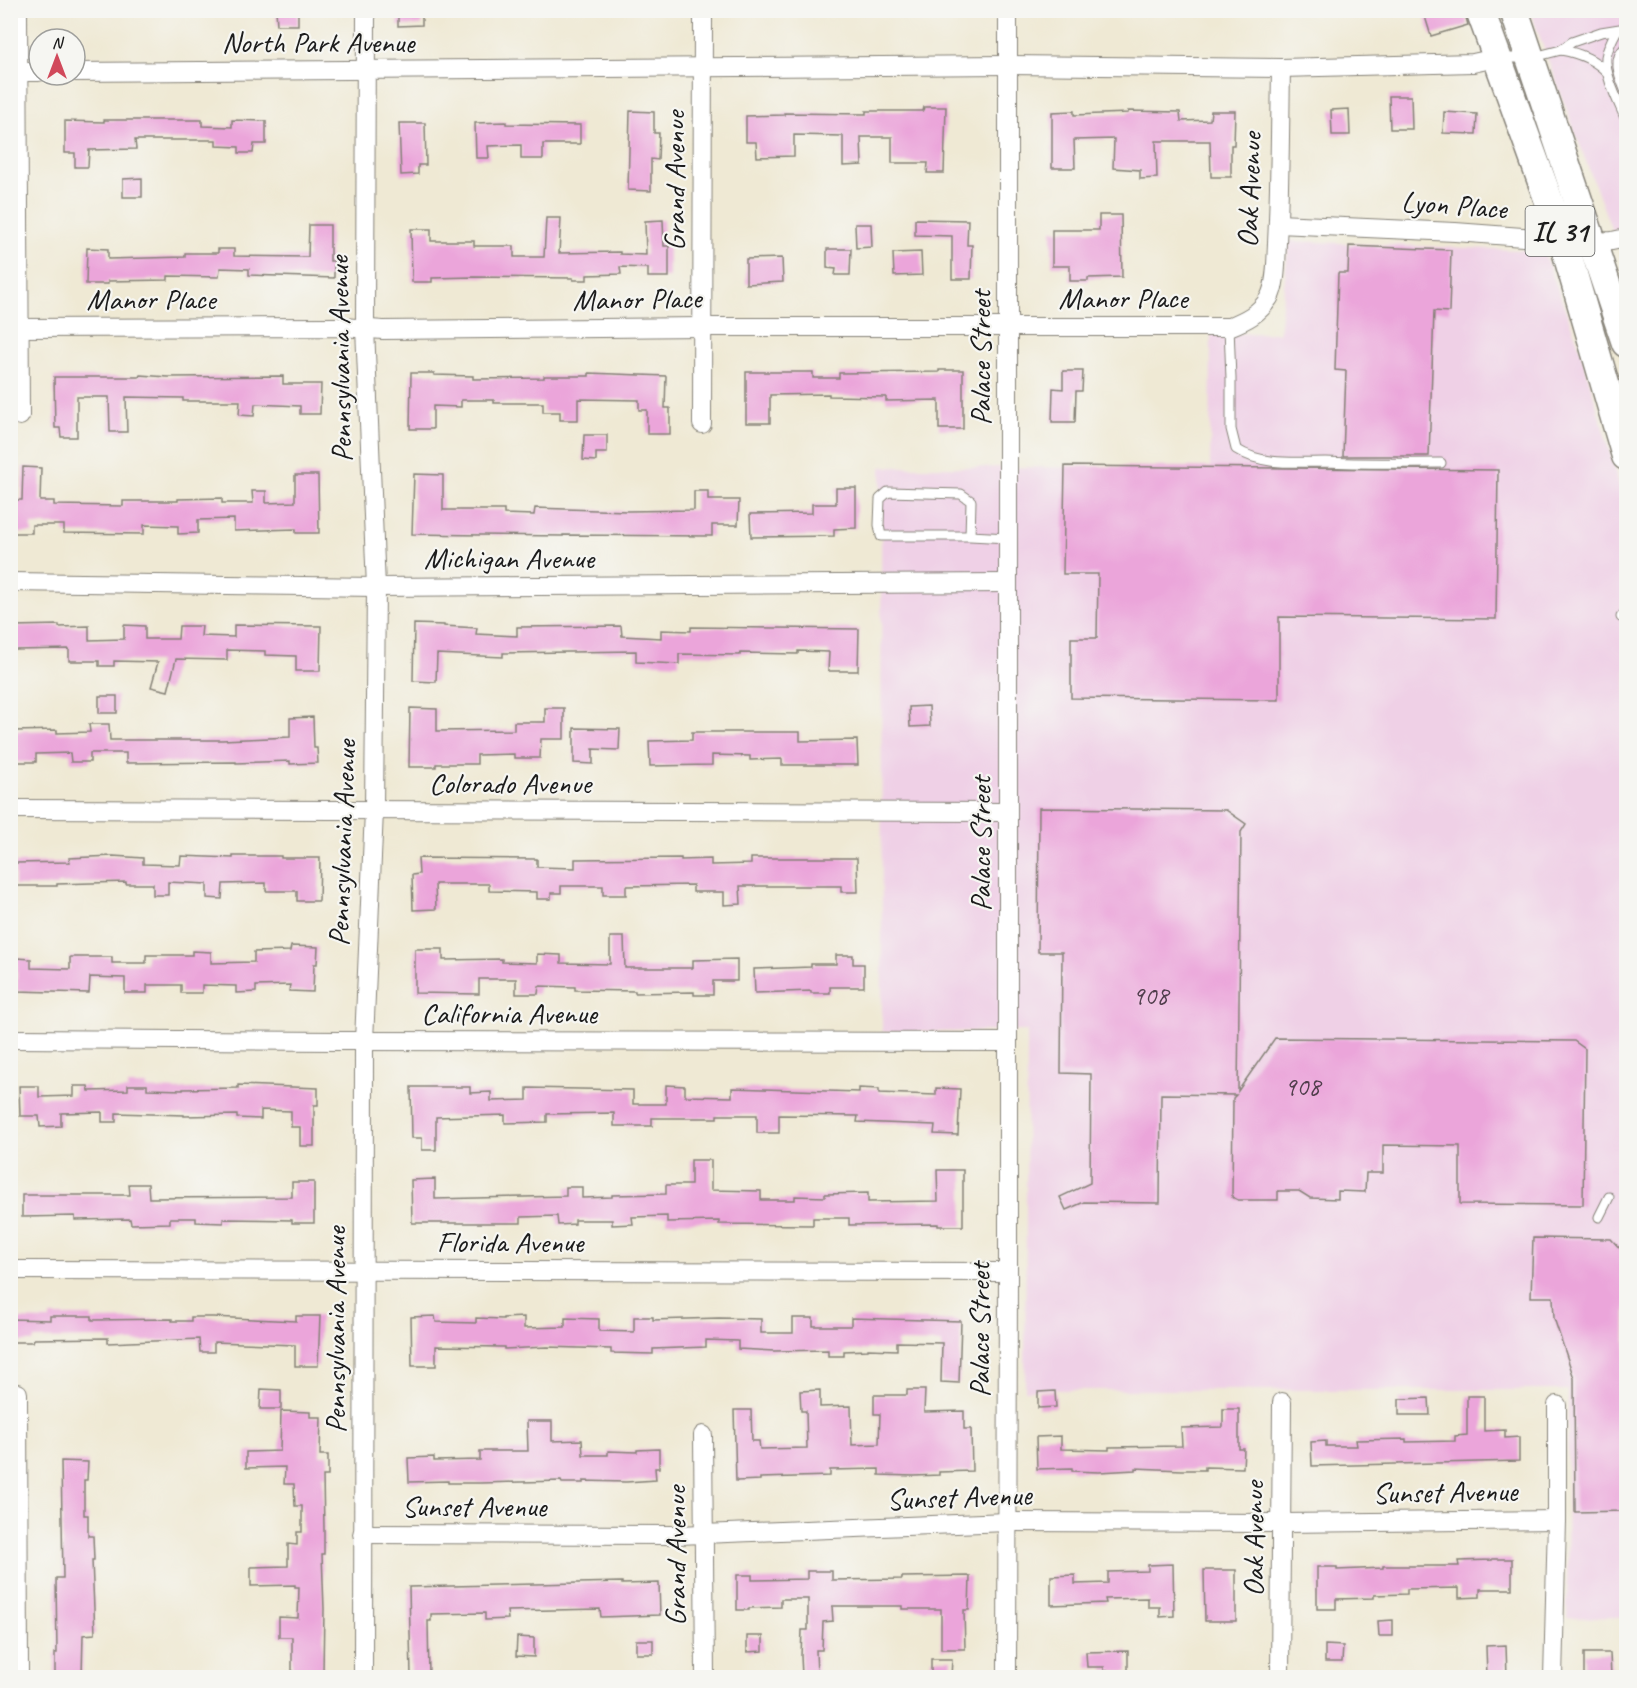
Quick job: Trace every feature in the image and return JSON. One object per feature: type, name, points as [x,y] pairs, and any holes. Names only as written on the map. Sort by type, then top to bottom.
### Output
[{"type":"main road","name":"IL 31","points":[[1480,10],[1563,240],[1626,456]]},
{"type":"main road","points":[[1514,10],[1624,327]]},
{"type":"street","points":[[18,10],[14,72],[15,328],[20,416]]},
{"type":"street","name":"Pennsylvania Avenue","points":[[363,1677],[363,1041],[374,811],[376,587],[365,328],[366,10]]},
{"type":"street","name":"Grand Avenue","points":[[702,424],[704,10]]},
{"type":"street","name":"Palace Street","points":[[1007,1677],[1008,10]]},
{"type":"street","name":"North Park Avenue","points":[[87,72],[703,66],[1008,65],[1281,68],[1473,63],[1496,58]]},
{"type":"street","name":"Oak Avenue","points":[[1260,311],[1270,295],[1275,271],[1281,68]]},
{"type":"street","name":"Lyon Place","points":[[1278,224],[1455,232],[1593,242],[1626,238]]},
{"type":"street","name":"Manor Place","points":[[15,328],[365,328],[395,330],[702,327],[1229,327],[1248,320],[1260,311]]},
{"type":"street","name":"Michigan Avenue","points":[[10,582],[376,587],[1008,583]]},
{"type":"street","name":"Colorado Avenue","points":[[10,809],[1008,812]]},
{"type":"street","name":"California Avenue","points":[[10,1039],[1008,1042]]},
{"type":"street","name":"Florida Avenue","points":[[10,1270],[1008,1272]]},
{"type":"street","points":[[18,1393],[20,1677]]},
{"type":"street","name":"Oak Avenue","points":[[1280,1677],[1282,1402]]},
{"type":"street","points":[[1553,1677],[1557,1405]]},
{"type":"street","name":"Grand Avenue","points":[[703,1435],[705,1677]]},
{"type":"street","name":"Sunset Avenue","points":[[362,1534],[704,1535],[1007,1522],[1282,1523],[1557,1520]]},
{"type":"lane","points":[[1496,58],[1530,58],[1561,50],[1572,42],[1601,32],[1622,29]]},
{"type":"lane","points":[[1622,29],[1610,42],[1606,58],[1607,72],[1626,120]]},
{"type":"lane","points":[[1626,47],[1618,56],[1617,64],[1626,92]]},
{"type":"lane","points":[[1561,50],[1585,56],[1597,62],[1607,72]]},
{"type":"lane","points":[[1229,327],[1231,429],[1236,449],[1257,458],[1283,462],[1441,464]]},
{"type":"lane","points":[[970,536],[971,501],[961,494],[888,492],[880,499],[881,536],[1008,538]]},
{"type":"lane","points":[[1599,1217],[1610,1197]]},
{"type":"shaded area","points":[[1530,11],[1626,11],[1626,231],[1612,231]]},
{"type":"shaded area","points":[[1289,241],[1543,251],[1579,345],[1626,508],[1626,1617],[1567,1618],[1568,1390],[1025,1390],[1027,1031],[882,1032],[881,467],[1210,468],[1211,334],[1279,333]]},
{"type":"building","points":[[276,10],[298,10],[298,25],[277,25]]},
{"type":"building","points":[[398,10],[422,10],[422,25],[398,26]]},
{"type":"building","points":[[1423,10],[1464,10],[1468,25],[1431,36]]},
{"type":"building","points":[[1389,96],[1411,96],[1412,129],[1390,129]]},
{"type":"building","points":[[924,107],[946,107],[944,173],[927,173],[928,163],[892,163],[892,137],[861,137],[862,165],[843,166],[843,136],[794,135],[794,156],[757,157],[756,142],[746,142],[746,116],[784,115],[784,113],[866,114],[866,111],[923,111]]},
{"type":"building","points":[[1349,109],[1350,135],[1332,135],[1331,110]]},
{"type":"building","points":[[630,111],[654,112],[654,133],[659,133],[658,160],[651,159],[651,191],[628,190]]},
{"type":"building","points":[[1074,111],[1074,115],[1128,113],[1128,111],[1180,112],[1181,121],[1210,120],[1211,111],[1235,111],[1234,145],[1231,145],[1231,177],[1211,177],[1210,141],[1156,141],[1157,178],[1140,179],[1140,170],[1113,168],[1114,139],[1074,140],[1075,168],[1052,168],[1052,112]]},
{"type":"building","points":[[1444,112],[1477,114],[1476,134],[1443,133]]},
{"type":"building","points":[[104,120],[202,120],[202,126],[232,127],[232,120],[266,121],[266,144],[254,144],[253,153],[239,153],[239,147],[216,146],[216,140],[135,140],[136,149],[89,150],[88,167],[75,167],[75,153],[65,153],[65,121],[104,122]]},
{"type":"building","points":[[506,122],[506,124],[580,125],[580,144],[543,144],[543,159],[521,159],[521,145],[488,146],[489,158],[476,158],[475,123]]},
{"type":"building","points":[[399,123],[425,123],[426,165],[418,165],[418,174],[401,175]]},
{"type":"building","points":[[142,178],[142,197],[123,197],[123,179]]},
{"type":"building","points":[[1099,215],[1121,215],[1122,277],[1070,281],[1070,266],[1052,266],[1052,230],[1099,230]]},
{"type":"building","points":[[546,218],[561,218],[559,253],[620,252],[620,254],[646,255],[645,221],[663,220],[664,246],[669,246],[669,277],[648,277],[648,268],[620,267],[621,274],[587,275],[587,280],[474,277],[432,278],[432,282],[412,282],[411,229],[431,229],[431,241],[474,241],[474,246],[514,246],[514,257],[544,257]]},
{"type":"building","points":[[915,219],[968,220],[967,245],[972,245],[971,279],[952,279],[952,236],[915,235]]},
{"type":"building","points":[[855,224],[871,224],[872,247],[856,248]]},
{"type":"building","points":[[309,225],[330,225],[330,261],[334,261],[334,278],[249,275],[249,269],[220,268],[219,277],[168,276],[168,280],[108,281],[108,284],[86,284],[87,248],[108,249],[108,259],[185,257],[185,253],[218,253],[218,249],[234,249],[234,256],[308,257]]},
{"type":"building","points":[[1349,246],[1451,250],[1449,312],[1434,311],[1429,456],[1343,456],[1346,371],[1335,370],[1338,273],[1348,273]]},
{"type":"building","points":[[827,249],[851,249],[850,275],[835,275],[836,269],[827,268]]},
{"type":"building","points":[[921,252],[922,275],[894,276],[893,253]]},
{"type":"building","points":[[782,258],[783,282],[746,284],[746,259]]},
{"type":"building","points":[[939,370],[963,370],[963,429],[939,429],[939,400],[886,401],[886,397],[829,396],[829,394],[770,395],[770,423],[746,423],[746,372],[813,372],[813,378],[839,378],[839,373],[939,372]]},
{"type":"building","points":[[1063,371],[1083,371],[1082,391],[1076,391],[1075,422],[1052,422],[1053,388],[1063,389]]},
{"type":"building","points":[[411,373],[473,376],[473,379],[589,376],[589,373],[666,376],[665,408],[670,408],[670,434],[647,434],[647,410],[639,410],[639,400],[578,399],[578,420],[560,420],[560,412],[543,412],[543,403],[461,400],[461,407],[433,406],[433,429],[410,429]]},
{"type":"building","points":[[140,375],[168,377],[283,376],[283,384],[321,384],[320,414],[300,414],[300,406],[255,404],[254,416],[239,415],[240,401],[183,401],[183,398],[126,397],[127,432],[110,432],[109,397],[77,397],[77,437],[61,437],[60,428],[55,428],[54,377],[139,377]]},
{"type":"building","points":[[584,435],[607,435],[607,453],[596,453],[596,461],[583,460]]},
{"type":"building","points":[[1065,466],[1498,470],[1496,619],[1279,617],[1279,700],[1071,698],[1071,638],[1097,638],[1098,574],[1063,574]]},
{"type":"building","points":[[23,467],[41,468],[40,501],[54,501],[54,505],[123,506],[123,501],[222,498],[222,503],[253,503],[252,491],[266,491],[266,503],[295,502],[295,475],[318,475],[319,533],[296,533],[296,529],[234,531],[234,519],[198,520],[198,533],[178,534],[178,526],[144,525],[144,534],[64,533],[64,525],[32,525],[32,533],[10,533],[10,500],[22,500]]},
{"type":"building","points":[[414,474],[443,475],[443,510],[504,510],[504,514],[534,515],[535,508],[627,511],[694,510],[694,491],[708,491],[708,500],[739,500],[738,525],[712,525],[712,536],[412,534]]},
{"type":"building","points":[[836,488],[856,488],[856,528],[834,529],[834,536],[751,537],[750,514],[812,513],[812,504],[836,504]]},
{"type":"building","points":[[414,624],[477,628],[476,634],[517,636],[517,627],[621,626],[622,636],[661,638],[661,630],[691,631],[691,627],[859,629],[858,671],[828,671],[829,652],[798,651],[798,654],[740,653],[740,655],[679,654],[679,664],[636,662],[636,651],[503,653],[503,657],[437,654],[436,682],[413,681]]},
{"type":"building","points":[[59,625],[59,627],[89,626],[89,640],[124,639],[124,625],[145,626],[145,639],[178,639],[179,626],[202,626],[201,636],[234,637],[234,625],[321,626],[320,671],[296,671],[296,656],[265,655],[265,651],[227,650],[227,660],[176,659],[168,691],[151,687],[158,662],[114,661],[114,666],[99,666],[99,661],[69,661],[69,649],[14,650],[13,626]]},
{"type":"building","points":[[99,696],[117,696],[117,713],[99,713]]},
{"type":"building","points":[[929,706],[930,726],[910,727],[909,707]]},
{"type":"building","points":[[410,708],[437,709],[437,731],[514,730],[514,722],[545,722],[545,708],[564,708],[564,739],[541,739],[540,758],[514,758],[514,754],[477,755],[477,764],[436,764],[436,767],[409,767]]},
{"type":"building","points":[[313,717],[314,748],[317,748],[318,763],[290,764],[290,761],[126,763],[126,753],[90,753],[90,762],[71,762],[70,753],[36,754],[36,762],[15,762],[14,731],[90,732],[89,724],[109,724],[110,740],[222,740],[290,737],[290,718]]},
{"type":"building","points":[[574,728],[620,729],[619,750],[593,749],[593,764],[574,763]]},
{"type":"building","points":[[692,732],[800,732],[800,741],[857,740],[858,765],[782,765],[782,759],[750,760],[750,756],[712,755],[712,765],[650,766],[649,741],[692,740]]},
{"type":"building","points":[[1039,808],[1226,810],[1246,824],[1241,832],[1238,1091],[1275,1038],[1574,1041],[1585,1049],[1583,1205],[1460,1204],[1460,1146],[1383,1145],[1383,1173],[1366,1173],[1365,1192],[1338,1191],[1338,1199],[1310,1198],[1299,1191],[1278,1191],[1278,1200],[1238,1200],[1232,1197],[1233,1098],[1236,1095],[1161,1094],[1160,1203],[1084,1202],[1066,1210],[1060,1197],[1090,1183],[1091,1074],[1061,1073],[1062,952],[1038,952]]},
{"type":"building","points":[[113,856],[143,858],[143,864],[180,865],[181,856],[320,858],[319,901],[297,901],[297,891],[266,891],[266,883],[223,884],[222,899],[207,898],[207,884],[168,882],[168,895],[153,895],[153,884],[126,884],[126,882],[15,886],[15,863],[70,862],[69,858]]},
{"type":"building","points":[[418,858],[537,859],[537,867],[575,868],[575,859],[711,859],[711,865],[751,864],[751,858],[857,858],[858,892],[841,892],[841,886],[740,886],[741,904],[724,905],[724,892],[693,892],[693,885],[626,886],[626,895],[603,895],[603,886],[561,886],[561,893],[551,893],[551,899],[537,899],[537,892],[489,891],[489,884],[435,884],[436,909],[413,910],[412,875],[419,874]]},
{"type":"building","points":[[610,937],[624,937],[625,968],[693,968],[693,960],[737,959],[737,981],[713,981],[713,995],[694,995],[694,992],[635,993],[635,991],[575,990],[575,987],[539,986],[538,994],[516,994],[516,979],[479,979],[479,994],[415,993],[415,949],[443,949],[443,960],[502,959],[502,962],[537,963],[537,954],[561,955],[561,963],[610,964]]},
{"type":"building","points":[[291,946],[318,947],[317,964],[314,964],[313,992],[289,991],[290,985],[256,986],[256,992],[236,993],[236,986],[202,985],[202,993],[181,993],[181,985],[147,985],[147,993],[125,993],[125,978],[90,977],[89,993],[17,991],[17,958],[31,959],[31,968],[70,969],[70,957],[112,957],[112,963],[146,963],[146,955],[192,955],[192,951],[211,952],[211,963],[254,962],[254,952],[290,951]]},
{"type":"building","points":[[836,955],[853,955],[853,964],[864,964],[864,987],[830,987],[830,993],[811,993],[811,991],[755,993],[754,969],[836,964]]},
{"type":"building","points":[[128,1085],[147,1085],[147,1089],[183,1090],[238,1088],[238,1085],[318,1088],[318,1105],[314,1105],[314,1146],[300,1146],[300,1127],[291,1127],[291,1111],[261,1110],[261,1119],[237,1118],[237,1115],[184,1116],[116,1113],[116,1122],[102,1122],[102,1112],[61,1113],[61,1126],[40,1127],[39,1116],[20,1116],[19,1086],[39,1086],[39,1097],[74,1096],[74,1086],[88,1086],[89,1091],[128,1090]]},
{"type":"building","points":[[666,1085],[685,1086],[685,1096],[732,1097],[732,1088],[859,1092],[859,1088],[879,1089],[879,1093],[936,1095],[936,1088],[960,1089],[958,1135],[934,1134],[935,1125],[857,1122],[858,1116],[779,1115],[779,1133],[757,1133],[757,1115],[717,1115],[717,1118],[652,1118],[652,1126],[614,1126],[614,1113],[547,1114],[547,1122],[505,1123],[505,1115],[436,1117],[436,1150],[422,1150],[422,1138],[412,1138],[411,1087],[470,1087],[470,1093],[491,1092],[491,1101],[527,1100],[527,1088],[633,1090],[633,1104],[666,1104]]},
{"type":"building","points":[[691,1160],[711,1160],[711,1190],[761,1191],[761,1200],[795,1200],[795,1196],[825,1197],[825,1194],[868,1193],[868,1202],[938,1201],[937,1170],[963,1170],[963,1226],[849,1225],[849,1218],[813,1218],[813,1225],[719,1224],[719,1221],[667,1222],[667,1216],[632,1217],[633,1224],[612,1225],[612,1220],[575,1220],[575,1224],[558,1225],[557,1216],[521,1217],[521,1223],[412,1223],[411,1180],[435,1179],[435,1199],[566,1196],[566,1187],[582,1187],[582,1198],[666,1194],[666,1185],[691,1185]]},
{"type":"building","points":[[292,1182],[314,1182],[314,1223],[292,1223],[292,1220],[223,1219],[223,1223],[196,1222],[196,1218],[170,1218],[170,1223],[131,1224],[130,1219],[75,1220],[75,1216],[22,1217],[22,1195],[130,1195],[129,1184],[148,1184],[149,1198],[292,1197]]},
{"type":"building","points":[[1533,1238],[1611,1239],[1625,1254],[1626,1511],[1575,1512],[1574,1378],[1554,1318],[1553,1297],[1531,1297]]},
{"type":"building","points":[[50,1316],[92,1316],[92,1320],[172,1319],[172,1321],[191,1321],[191,1317],[213,1317],[296,1321],[296,1316],[320,1316],[318,1366],[295,1366],[295,1345],[214,1342],[214,1352],[200,1352],[199,1339],[108,1343],[108,1338],[34,1339],[33,1342],[10,1342],[10,1319],[50,1320]]},
{"type":"building","points":[[435,1316],[436,1322],[476,1323],[476,1318],[524,1317],[524,1328],[565,1327],[565,1318],[599,1319],[599,1331],[634,1332],[634,1317],[653,1317],[653,1320],[761,1319],[761,1333],[793,1333],[793,1318],[813,1318],[813,1326],[851,1326],[851,1318],[961,1321],[959,1383],[941,1382],[942,1343],[897,1342],[897,1350],[844,1351],[844,1356],[828,1356],[828,1350],[738,1349],[738,1341],[706,1340],[706,1347],[653,1349],[653,1354],[611,1353],[611,1349],[547,1347],[504,1349],[504,1347],[436,1346],[436,1366],[412,1366],[411,1317]]},
{"type":"building","points":[[261,1389],[281,1390],[281,1409],[260,1409]]},
{"type":"building","points":[[820,1390],[820,1407],[851,1406],[852,1445],[879,1444],[880,1414],[874,1414],[874,1395],[907,1395],[907,1390],[925,1390],[924,1412],[964,1411],[964,1429],[971,1429],[972,1471],[939,1472],[939,1475],[914,1476],[879,1475],[879,1469],[830,1470],[830,1476],[736,1481],[734,1410],[751,1410],[752,1441],[759,1441],[760,1449],[807,1448],[806,1411],[801,1411],[800,1391]]},
{"type":"building","points":[[1055,1391],[1056,1407],[1038,1408],[1038,1392]]},
{"type":"building","points":[[1467,1396],[1484,1396],[1484,1431],[1505,1430],[1505,1438],[1519,1437],[1519,1461],[1312,1466],[1311,1442],[1326,1441],[1326,1446],[1357,1446],[1356,1440],[1455,1441],[1455,1436],[1467,1435]]},
{"type":"building","points":[[1429,1398],[1430,1415],[1399,1415],[1399,1399]]},
{"type":"building","points":[[1223,1409],[1239,1409],[1239,1449],[1244,1449],[1243,1468],[1205,1467],[1205,1470],[1182,1470],[1135,1468],[1135,1470],[1099,1472],[1072,1471],[1072,1468],[1037,1469],[1036,1437],[1061,1436],[1061,1449],[1109,1450],[1109,1447],[1182,1446],[1181,1428],[1223,1427]]},
{"type":"building","points":[[281,1411],[310,1412],[310,1417],[321,1417],[320,1455],[328,1455],[328,1476],[323,1476],[323,1673],[292,1672],[292,1637],[279,1637],[279,1617],[298,1618],[299,1587],[295,1585],[251,1586],[251,1567],[288,1566],[288,1544],[297,1545],[297,1532],[302,1532],[302,1506],[295,1506],[294,1484],[284,1484],[285,1467],[246,1468],[246,1452],[280,1451]]},
{"type":"building","points":[[527,1421],[552,1421],[552,1441],[582,1440],[583,1455],[608,1455],[608,1451],[637,1452],[637,1450],[659,1449],[659,1468],[655,1468],[656,1480],[583,1481],[583,1483],[562,1483],[561,1481],[409,1482],[408,1458],[434,1457],[434,1461],[480,1460],[480,1451],[528,1451]]},
{"type":"building","points":[[61,1461],[88,1462],[87,1480],[84,1480],[84,1515],[88,1515],[88,1536],[93,1536],[95,1634],[83,1635],[82,1675],[55,1675],[56,1578],[63,1578]]},
{"type":"building","points":[[1512,1559],[1512,1589],[1480,1589],[1480,1597],[1459,1598],[1459,1588],[1407,1589],[1407,1594],[1336,1599],[1336,1609],[1317,1609],[1317,1567],[1337,1567],[1337,1570],[1383,1568],[1383,1566],[1459,1566],[1458,1561]]},
{"type":"building","points":[[1173,1564],[1174,1616],[1160,1617],[1160,1607],[1148,1607],[1148,1598],[1105,1599],[1106,1603],[1051,1605],[1051,1576],[1075,1575],[1075,1584],[1108,1583],[1108,1572],[1148,1571],[1148,1565]]},
{"type":"building","points":[[1204,1570],[1236,1570],[1236,1621],[1205,1621]]},
{"type":"building","points":[[807,1571],[832,1571],[832,1580],[970,1576],[969,1610],[964,1610],[965,1649],[941,1649],[941,1609],[902,1609],[902,1606],[832,1606],[833,1621],[823,1622],[822,1650],[816,1650],[817,1675],[802,1676],[802,1630],[808,1630],[808,1599],[781,1599],[781,1607],[737,1610],[737,1575],[752,1575],[752,1580],[807,1579]]},
{"type":"building","points":[[622,1582],[622,1584],[659,1583],[660,1615],[601,1617],[600,1609],[507,1611],[508,1619],[485,1620],[485,1613],[431,1614],[431,1621],[428,1621],[429,1677],[411,1677],[409,1587]]},
{"type":"building","points":[[1393,1620],[1393,1636],[1379,1636],[1378,1621]]},
{"type":"building","points":[[747,1636],[763,1636],[763,1651],[747,1652]]},
{"type":"building","points":[[517,1637],[534,1638],[534,1657],[516,1656]]},
{"type":"building","points":[[636,1640],[653,1640],[653,1654],[636,1654]]},
{"type":"building","points":[[1325,1645],[1343,1646],[1342,1662],[1325,1662]]},
{"type":"building","points":[[1506,1645],[1507,1677],[1487,1677],[1486,1646]]},
{"type":"building","points":[[1128,1651],[1128,1671],[1104,1671],[1104,1667],[1087,1667],[1086,1652]]},
{"type":"building","points":[[1584,1653],[1610,1653],[1611,1677],[1584,1677]]},
{"type":"building","points":[[931,1659],[952,1659],[951,1677],[931,1677]]}]
